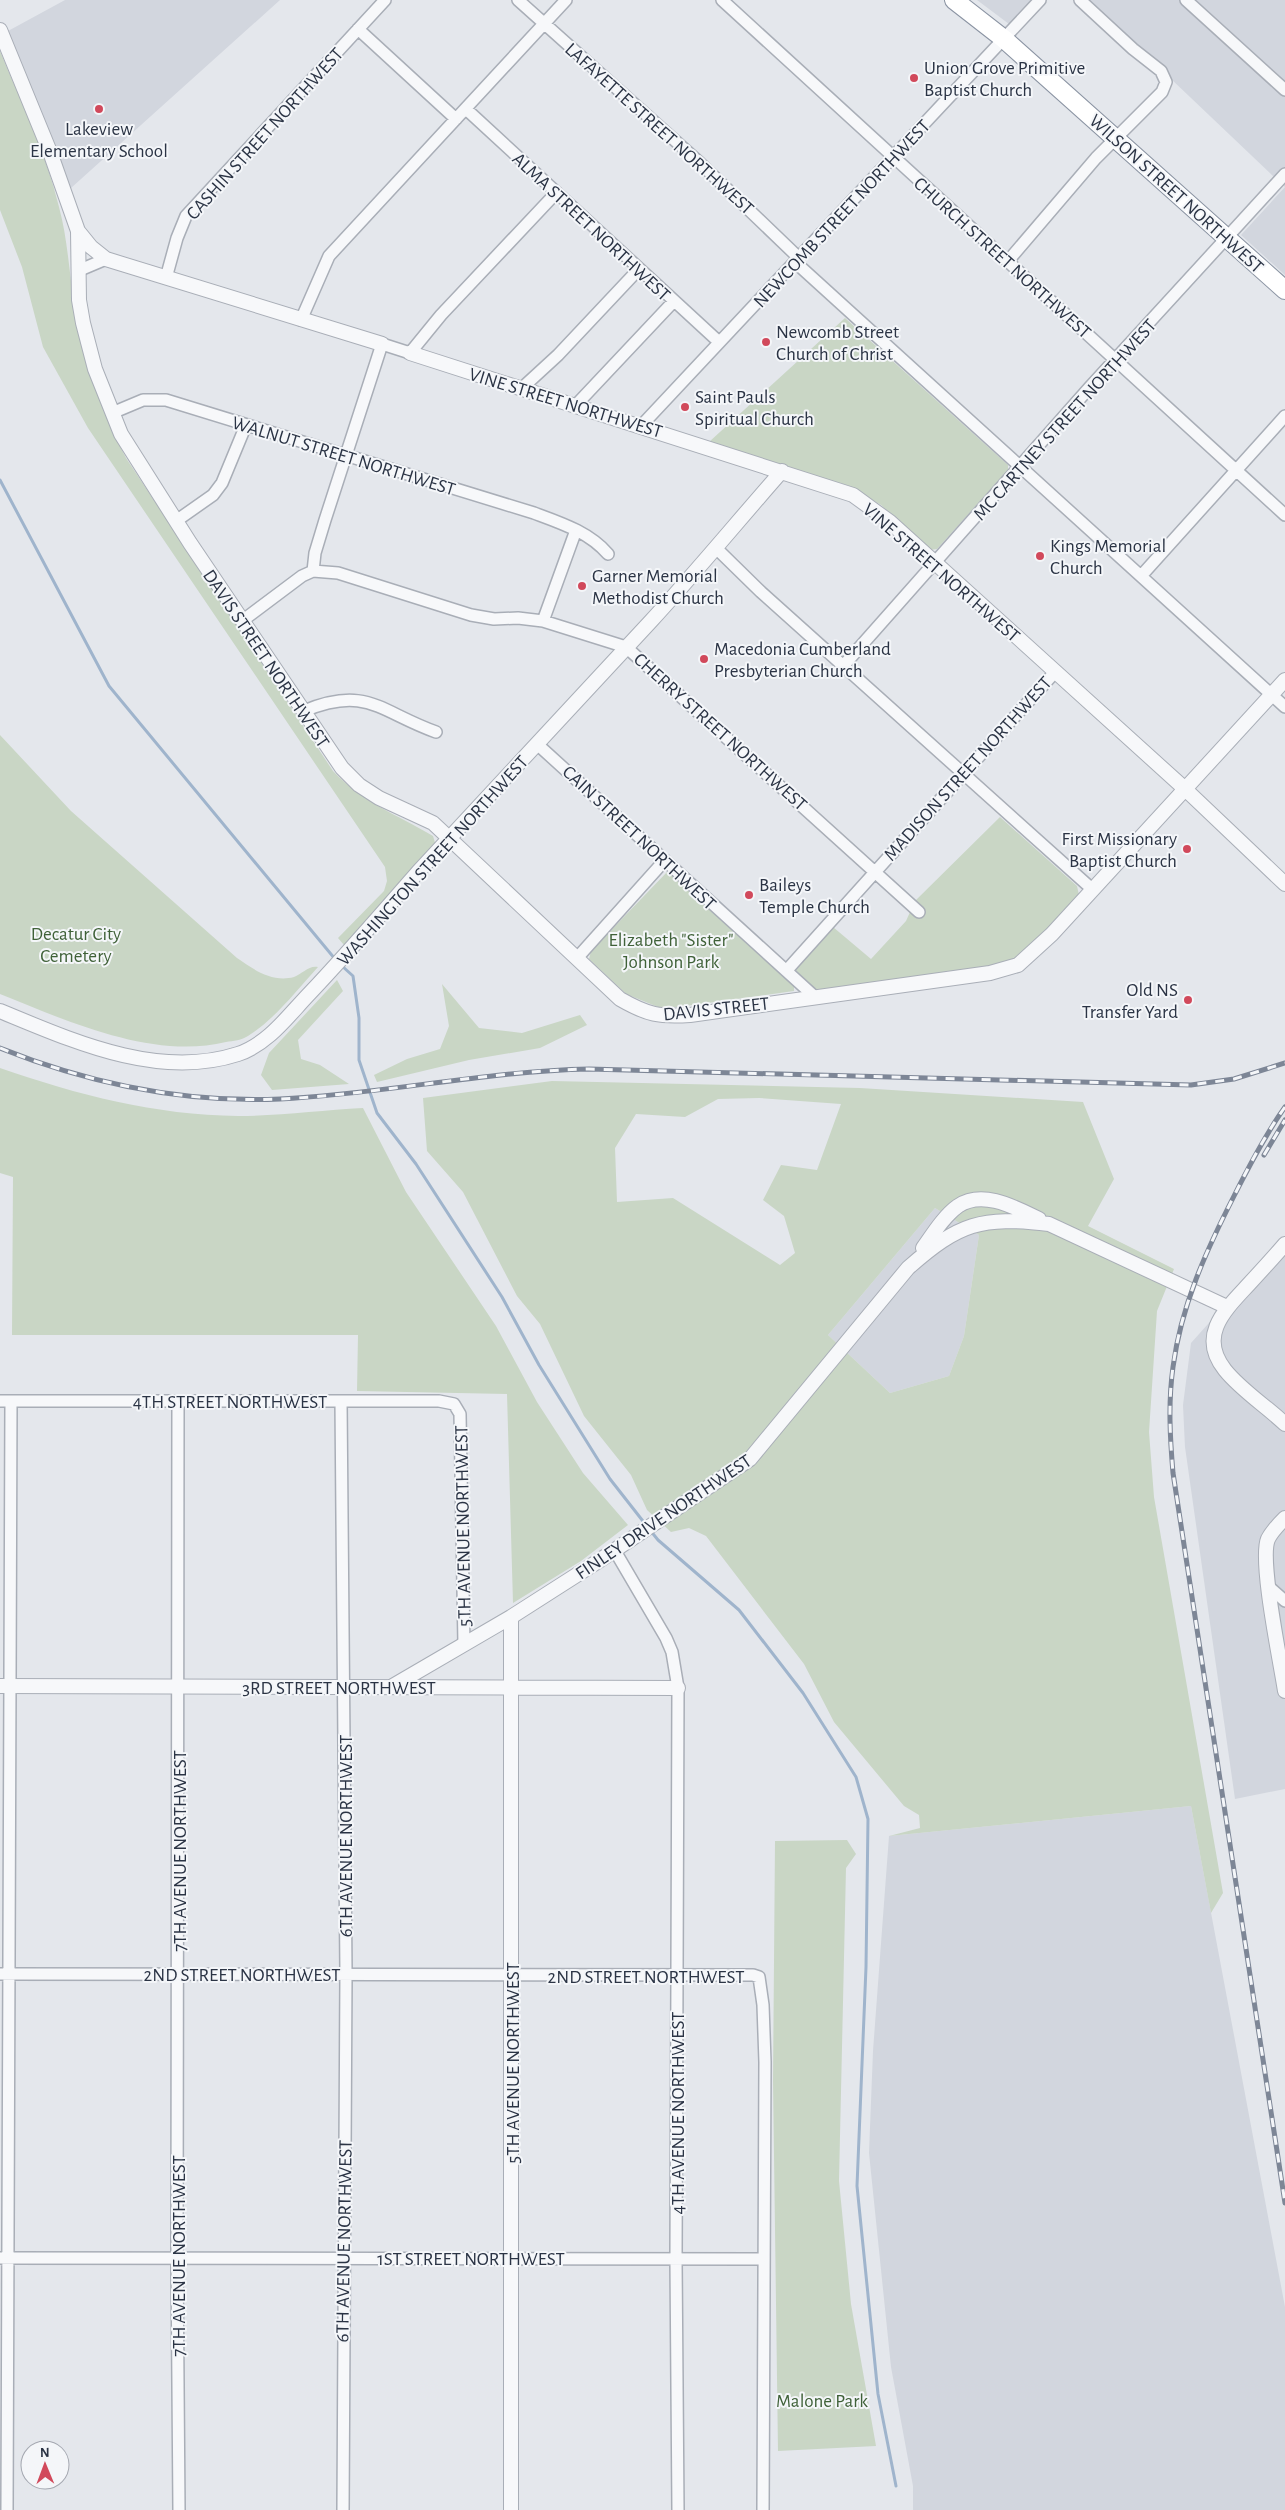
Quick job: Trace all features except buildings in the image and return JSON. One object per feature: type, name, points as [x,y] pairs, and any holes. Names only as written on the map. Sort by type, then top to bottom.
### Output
[{"type":"highway","name":"WILSON STREET NORTHWEST","points":[[954,0],[1004,39],[1285,290]]},
{"type":"street","name":"CASHIN STREET NORTHWEST","points":[[166,278],[177,238],[186,216],[384,0]]},
{"type":"street","name":"LAFAYETTE STREET NORTHWEST","points":[[518,0],[700,163],[797,260],[1019,467],[1285,707]]},
{"type":"street","points":[[302,320],[329,256],[566,0]]},
{"type":"street","name":"CHURCH STREET NORTHWEST","points":[[722,0],[1285,515]]},
{"type":"street","name":"NEWCOMB STREET NORTHWEST","points":[[641,426],[1040,0]]},
{"type":"street","points":[[1008,261],[1115,138],[1162,92],[1166,82],[1161,71],[1133,49],[1080,0]]},
{"type":"street","points":[[1186,0],[1285,90]]},
{"type":"street","points":[[358,29],[456,119]]},
{"type":"street","name":"DAVIS STREET NORTHWEST","points":[[0,30],[50,152],[78,231],[79,300],[83,323],[95,369],[112,413],[132,455],[304,711],[334,759],[359,785],[379,798],[422,817],[450,839],[578,957]]},
{"type":"street","name":"ALMA STREET NORTHWEST","points":[[466,109],[638,270],[719,342]]},
{"type":"street","name":"MC CARTNEY STREET NORTHWEST","points":[[844,665],[1019,467],[1285,174]]},
{"type":"street","points":[[79,256],[106,259],[410,353],[441,315],[556,193]]},
{"type":"street","points":[[78,231],[91,247],[106,259]]},
{"type":"street","points":[[80,270],[106,259]]},
{"type":"street","points":[[521,389],[558,355],[638,270]]},
{"type":"street","points":[[576,405],[674,301]]},
{"type":"street","points":[[242,621],[302,576],[313,571],[315,553],[382,344]]},
{"type":"street","name":"VINE STREET NORTHWEST","points":[[410,353],[853,495],[890,522],[1184,788],[1285,884]]},
{"type":"street","name":"WALNUT STREET NORTHWEST","points":[[112,413],[143,400],[152,398],[166,400],[534,513],[576,530],[599,544],[608,554]]},
{"type":"street","points":[[1141,576],[1285,416]]},
{"type":"street","points":[[176,521],[213,495],[222,483],[246,425]]},
{"type":"street","name":"WASHINGTON STREET NORTHWEST","points":[[0,1011],[59,1035],[116,1053],[151,1060],[199,1062],[242,1053],[262,1042],[326,976],[626,647],[716,548],[782,471]]},
{"type":"street","points":[[542,621],[576,530]]},
{"type":"street","points":[[716,548],[1092,889]]},
{"type":"street","name":"CHERRY STREET NORTHWEST","points":[[313,571],[326,571],[355,578],[471,615],[494,619],[518,618],[542,621],[626,647],[875,870],[919,912]]},
{"type":"street","name":"MADISON STREET NORTHWEST","points":[[787,970],[963,772],[1055,672]]},
{"type":"street","name":"DAVIS STREET","points":[[578,957],[620,999],[657,1016],[690,1015],[1007,970],[1028,959],[1285,680]]},
{"type":"street","points":[[304,711],[328,701],[345,699],[367,702],[436,732]]},
{"type":"street","name":"CAIN STREET NORTHWEST","points":[[537,744],[787,970]]},
{"type":"street","points":[[578,957],[665,860]]},
{"type":"street","points":[[787,970],[815,997]]},
{"type":"street","name":"FINLEY DRIVE NORTHWEST","points":[[391,1688],[511,1617],[615,1551],[750,1459],[908,1268],[943,1221],[958,1206],[980,1199],[1003,1203],[1227,1307]]},
{"type":"street","name":"FINLEY DRIVE NORTHWEST","points":[[908,1268],[936,1244],[953,1233],[978,1223],[1015,1221],[1049,1224]]},
{"type":"street","points":[[1285,1245],[1227,1307],[1219,1319],[1214,1337],[1215,1350],[1226,1371],[1285,1424]]},
{"type":"street","points":[[5,1401],[4,1975],[8,2510]]},
{"type":"street","name":"4TH STREET NORTHWEST","points":[[5,1401],[447,1402],[458,1408]]},
{"type":"street","name":"7TH AVENUE NORTHWEST","points":[[178,1401],[179,1975],[177,2260],[179,2510]]},
{"type":"street","name":"6TH AVENUE NORTHWEST","points":[[341,1401],[345,1686],[346,1973],[342,2510]]},
{"type":"street","name":"5TH AVENUE NORTHWEST","points":[[458,1408],[464,1645]]},
{"type":"street","points":[[1285,1518],[1268,1539],[1268,1586],[1285,1692]]},
{"type":"street","name":"4TH AVENUE NORTHWEST","points":[[615,1551],[666,1638],[672,1652],[678,1688],[676,1879],[678,1975],[676,2260],[678,2510]]},
{"type":"street","points":[[1268,1586],[1285,1601]]},
{"type":"street","name":"5TH AVENUE NORTHWEST","points":[[511,1617],[512,2510]]},
{"type":"street","name":"3RD STREET NORTHWEST","points":[[5,1686],[678,1688]]},
{"type":"street","name":"2ND STREET NORTHWEST","points":[[4,1975],[346,1973],[512,1976],[753,1975],[759,1977],[761,1983],[765,2062],[763,2510]]},
{"type":"street","name":"1ST STREET NORTHWEST","points":[[5,2258],[177,2260],[344,2258],[763,2259]]},
{"type":"shaded area","name":"Lakeview Elementary School","points":[[65,0],[280,0],[71,188],[8,31]]},
{"type":"shaded area","points":[[977,0],[1034,0],[1009,24]]},
{"type":"shaded area","points":[[1088,0],[1285,0],[1285,187],[1273,176]]},
{"type":"shaded area","points":[[1285,187],[1285,275],[1241,235]]},
{"type":"shaded area","points":[[935,1208],[979,1235],[964,1336],[949,1376],[890,1393],[828,1335]]},
{"type":"shaded area","points":[[1285,1238],[1285,1789],[1235,1799],[1185,1447],[1183,1405],[1191,1343]]},
{"type":"shaded area","points":[[1191,1806],[1285,2307],[1285,2510],[913,2510],[913,2486],[891,2367],[869,2153],[873,2051],[889,1836]]},
{"type":"green space","points":[[0,51],[54,187],[62,219],[78,328],[88,366],[101,403],[126,458],[333,771],[368,800],[433,836],[436,846],[344,945],[338,938],[384,891],[387,881],[385,867],[88,428],[43,347],[22,267],[0,210]]},
{"type":"green space","points":[[845,318],[1008,465],[1008,470],[937,549],[929,550],[881,505],[849,486],[709,442]]},
{"type":"green space","name":"Decatur City Cemetery","points":[[0,735],[71,811],[237,958],[263,974],[278,978],[294,977],[309,968],[318,967],[276,1013],[248,1036],[237,1040],[198,1046],[169,1046],[111,1035],[82,1026],[0,994]]},
{"type":"green space","points":[[1000,817],[1077,886],[1079,895],[1025,953],[1004,967],[815,990],[794,970],[833,927],[871,959],[906,921],[915,901]]},
{"type":"green space","name":"Elizabeth \"Sister\" Johnson Park","points":[[668,871],[794,986],[794,991],[678,1007],[658,1007],[626,994],[589,959],[591,951]]},
{"type":"green space","points":[[337,980],[343,991],[298,1040],[301,1059],[320,1065],[349,1084],[272,1090],[261,1075],[269,1053]]},
{"type":"green space","points":[[442,984],[479,1028],[522,1033],[580,1015],[587,1025],[540,1048],[469,1060],[377,1082],[374,1075],[407,1059],[440,1049],[449,1026]]},
{"type":"green space","points":[[0,1068],[88,1095],[177,1112],[253,1116],[363,1108],[406,1192],[496,1326],[537,1402],[583,1473],[628,1525],[581,1561],[513,1603],[507,1394],[357,1391],[358,1335],[12,1335],[13,1177],[0,1173]]},
{"type":"green space","points":[[552,1081],[860,1088],[1083,1102],[1114,1179],[1088,1226],[1174,1269],[1157,1311],[1149,1432],[1154,1497],[1223,1893],[1211,1913],[1191,1806],[889,1836],[920,1828],[919,1815],[904,1806],[834,1722],[804,1664],[706,1536],[689,1528],[671,1532],[647,1510],[631,1475],[584,1416],[540,1324],[517,1296],[463,1192],[427,1151],[423,1098]],"holes":[[[759,1098],[841,1104],[817,1170],[781,1165],[763,1200],[784,1216],[795,1253],[780,1265],[673,1198],[617,1202],[615,1148],[636,1114],[685,1117],[718,1099]],[[935,1208],[979,1235],[964,1336],[949,1376],[890,1393],[828,1335]]]},
{"type":"green space","name":"Malone Park","points":[[847,1840],[856,1854],[846,1868],[839,2181],[851,2304],[876,2446],[778,2451],[773,2081],[775,1841]]},
{"type":"waterway","points":[[0,480],[109,686],[335,959]]},
{"type":"waterway","points":[[342,966],[353,976],[359,1018],[359,1060],[377,1113],[416,1164],[502,1297],[539,1365],[610,1479],[646,1525]]},
{"type":"waterway","points":[[650,1530],[658,1540],[739,1610],[803,1693],[856,1777],[868,1819],[866,1967],[857,2186],[878,2394],[896,2486]]},
{"type":"railway","points":[[0,1048],[68,1072],[103,1081],[173,1094],[208,1098],[244,1099],[319,1096],[511,1074],[589,1069],[1191,1085],[1234,1079],[1285,1063]]},
{"type":"railway","points":[[1285,1107],[1245,1173],[1196,1279],[1188,1301],[1177,1344],[1170,1394],[1173,1473],[1285,2203]]},
{"type":"railway","points":[[1264,1155],[1285,1120]]},
{"type":"place","name":"Union Grove Primitive Baptist Church","points":[[914,78]]},
{"type":"place","name":"Lakeview Elementary School","points":[[99,109]]},
{"type":"place","name":"Newcomb Street Church of Christ","points":[[766,342]]},
{"type":"place","name":"Saint Pauls Spiritual Church","points":[[685,407]]},
{"type":"place","name":"Kings Memorial Church","points":[[1040,556]]},
{"type":"place","name":"Garner Memorial Methodist Church","points":[[582,586]]},
{"type":"place","name":"Macedonia Cumberland Presbyterian Church","points":[[704,659]]},
{"type":"place","name":"First Missionary Baptist Church","points":[[1187,849]]},
{"type":"place","name":"Baileys Temple Church","points":[[749,895]]},
{"type":"place","name":"Old NS Transfer Yard","points":[[1188,1000]]}]
